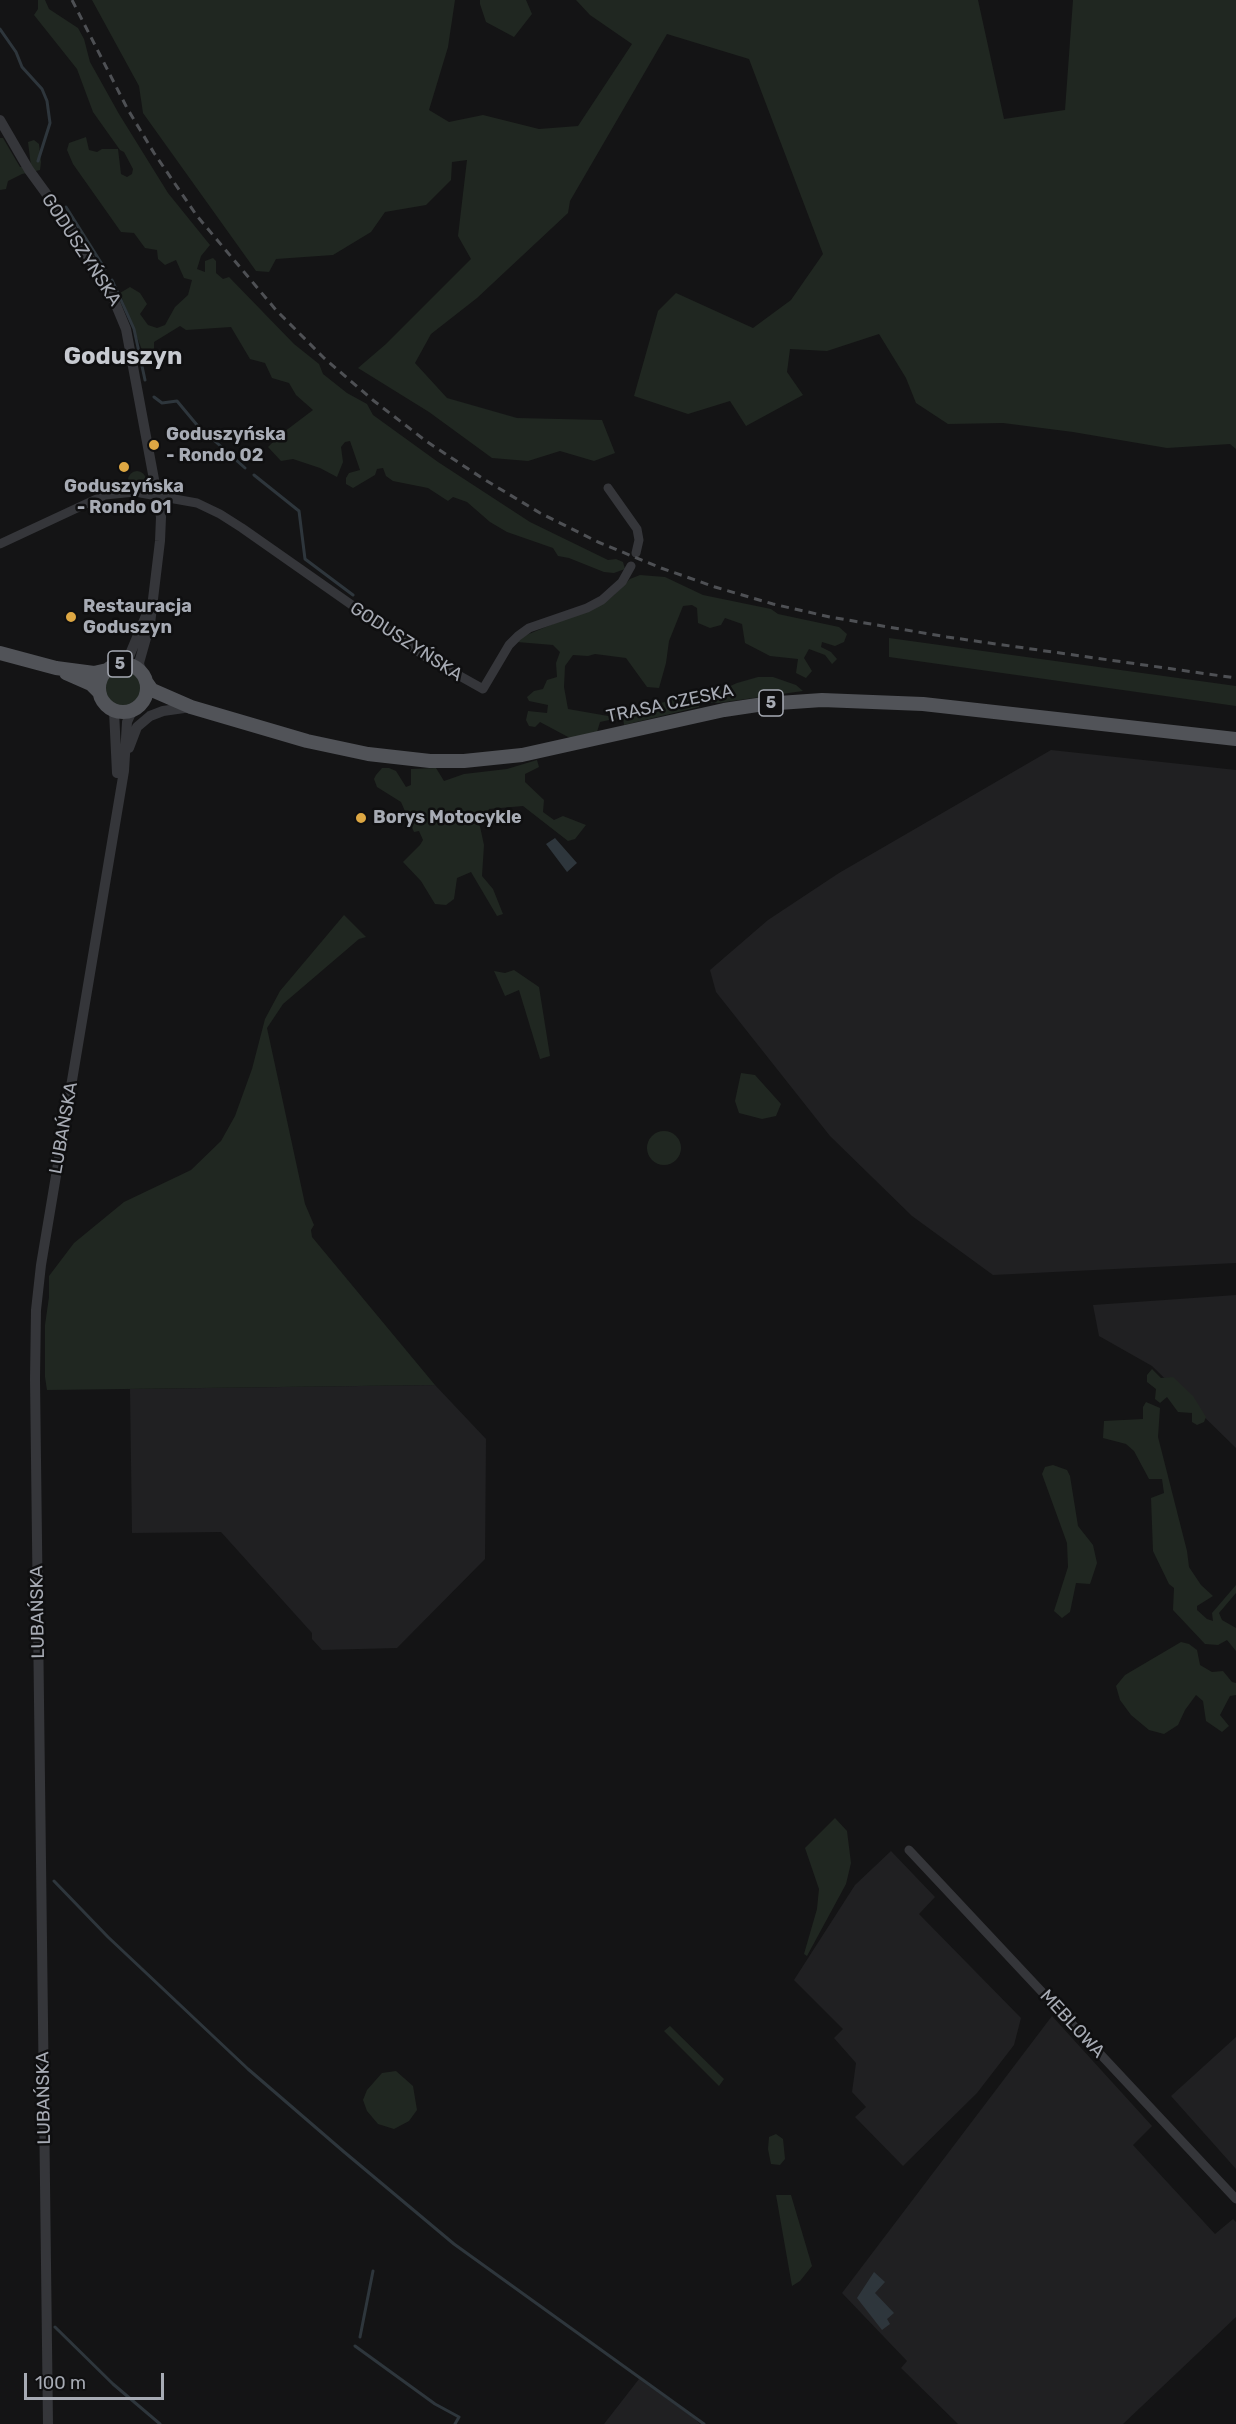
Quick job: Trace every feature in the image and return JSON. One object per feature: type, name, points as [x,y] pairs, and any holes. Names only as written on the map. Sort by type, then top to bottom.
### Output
[{"type":"main road","name":"5","points":[[0,653],[56,668],[94,673],[122,664],[135,667],[144,677],[147,694],[136,708],[114,711],[104,703],[99,692],[91,684],[56,668]]},
{"type":"main road","name":"5","points":[[99,692],[100,680],[107,670]]},
{"type":"main road","name":"TRASA CZESKA","points":[[144,677],[152,690],[191,707],[307,741],[385,757],[436,761],[481,760],[522,755],[730,709],[822,700],[923,704],[1236,739]]},
{"type":"main road","name":"TRASA CZESKA","points":[[136,708],[151,702],[191,707]]},
{"type":"street","name":"GODUSZYŃSKA","points":[[0,120],[3,132],[64,218],[111,293],[122,315],[130,343],[158,495],[161,529],[150,624],[139,663],[144,677]]},
{"type":"street","points":[[608,488],[637,529],[639,540],[636,553]]},
{"type":"street","name":"GODUSZYŃSKA","points":[[0,544],[105,495],[128,492],[197,503],[220,513],[426,657],[483,689],[509,645],[518,636],[529,628],[602,600],[622,582],[631,566]]},
{"type":"street","name":"GODUSZYŃSKA","points":[[122,664],[128,659],[151,605]]},
{"type":"street","points":[[124,771],[132,736],[140,724],[157,713],[191,707]]},
{"type":"street","name":"LUBAŃSKA","points":[[48,2424],[35,1323],[41,1265],[124,771],[127,722],[136,708]]},
{"type":"street","name":"LUBAŃSKA","points":[[114,711],[117,806]]},
{"type":"street","name":"MEBLOWA","points":[[909,1850],[1236,2199]]},
{"type":"shaded area","points":[[38,0],[45,0],[49,9],[78,28],[84,39],[90,62],[119,114],[168,193],[210,245],[201,256],[197,269],[205,272],[205,261],[213,258],[216,261],[216,273],[223,279],[229,277],[294,344],[319,364],[323,374],[347,393],[367,404],[373,415],[438,462],[530,522],[608,560],[616,559],[623,562],[625,569],[614,573],[604,572],[558,556],[553,548],[507,532],[490,522],[467,502],[453,497],[448,501],[428,488],[393,481],[386,476],[383,468],[377,469],[375,475],[353,488],[346,484],[346,478],[349,473],[360,470],[350,441],[345,442],[341,447],[343,462],[337,477],[320,468],[293,459],[281,461],[268,447],[313,410],[296,395],[289,383],[272,378],[265,363],[250,359],[231,327],[186,330],[180,326],[154,342],[154,359],[149,360],[142,350],[120,293],[130,287],[140,293],[147,304],[140,314],[148,325],[157,328],[165,325],[175,307],[188,295],[192,280],[184,278],[176,260],[165,265],[158,259],[157,250],[145,248],[134,233],[121,232],[73,164],[67,150],[69,143],[86,137],[89,150],[97,152],[102,149],[118,149],[121,174],[127,177],[132,174],[133,169],[124,152],[120,150],[93,112],[77,69],[34,15],[38,9]]},
{"type":"shaded area","points":[[92,0],[455,0],[448,47],[429,110],[449,122],[483,115],[539,129],[578,126],[632,44],[590,15],[576,0],[978,0],[1004,119],[1065,110],[1073,0],[1236,0],[1236,449],[1230,444],[1167,448],[1003,423],[948,424],[916,403],[906,378],[879,334],[827,351],[790,349],[787,372],[803,395],[746,426],[730,401],[688,414],[634,396],[658,311],[676,293],[753,328],[791,300],[823,254],[749,59],[667,34],[570,201],[568,213],[477,298],[431,334],[415,363],[447,398],[517,418],[602,420],[615,453],[594,461],[560,451],[528,461],[492,458],[429,412],[358,368],[386,344],[471,259],[458,236],[467,160],[452,162],[451,180],[426,205],[385,212],[371,232],[333,255],[276,259],[269,272],[256,271],[143,113],[139,86]]},
{"type":"shaded area","points":[[480,0],[526,0],[532,14],[514,37],[486,22]]},
{"type":"shaded area","points":[[0,138],[3,138],[20,167],[31,166],[28,142],[34,140],[39,144],[41,162],[40,170],[22,174],[8,181],[6,189],[0,190]]},
{"type":"shaded area","points":[[137,471],[143,474],[146,480],[143,486],[137,489],[131,486],[128,480],[131,474]]},
{"type":"shaded area","points":[[640,575],[665,577],[703,595],[771,609],[778,614],[839,627],[847,634],[844,642],[835,646],[822,642],[821,647],[831,652],[837,659],[832,664],[825,655],[809,649],[804,658],[812,671],[806,678],[796,673],[798,659],[770,656],[745,643],[742,624],[725,618],[721,625],[710,628],[698,623],[697,608],[692,605],[683,606],[669,641],[659,688],[647,687],[626,658],[595,654],[573,655],[565,666],[564,687],[568,709],[608,716],[705,692],[719,691],[758,677],[773,677],[796,685],[803,691],[718,703],[701,702],[699,707],[624,725],[623,717],[600,722],[597,732],[570,738],[540,722],[535,727],[529,726],[526,720],[528,711],[547,713],[548,705],[529,701],[527,697],[534,691],[543,689],[547,680],[557,677],[556,663],[560,652],[553,645],[517,642],[524,636],[599,605],[613,596],[630,579]]},
{"type":"shaded area","points":[[889,638],[1236,686],[1236,706],[889,657]]},
{"type":"shaded area","points":[[123,670],[136,675],[141,688],[136,701],[123,706],[110,701],[105,688],[110,675]]},
{"type":"shaded area","points":[[1051,750],[1236,770],[1236,1263],[993,1275],[912,1216],[830,1136],[716,992],[710,970],[768,920],[839,873]]},
{"type":"shaded area","points":[[537,760],[539,767],[525,774],[525,782],[544,800],[543,812],[554,820],[563,816],[586,825],[575,839],[568,841],[523,806],[489,809],[485,818],[479,822],[484,845],[482,876],[493,889],[503,914],[497,916],[471,872],[457,878],[454,899],[446,905],[435,904],[421,881],[403,862],[423,840],[419,831],[414,832],[401,802],[377,787],[374,779],[376,775],[382,768],[389,768],[396,771],[406,787],[411,785],[411,769],[436,768],[444,781],[464,774],[507,769]]},
{"type":"shaded area","points":[[555,838],[577,863],[567,872],[546,844]]},
{"type":"shaded area","points":[[344,915],[366,937],[359,939],[283,1004],[267,1028],[305,1204],[314,1225],[311,1230],[312,1237],[435,1385],[47,1390],[45,1325],[49,1276],[74,1243],[124,1202],[191,1170],[221,1141],[235,1116],[252,1069],[265,1019],[280,991]]},
{"type":"shaded area","points":[[514,970],[539,987],[550,1056],[540,1059],[519,990],[505,996],[494,971],[505,973]]},
{"type":"shaded area","points":[[741,1073],[755,1075],[781,1104],[776,1116],[762,1119],[739,1113],[735,1101]]},
{"type":"shaded area","points":[[664,1131],[676,1136],[681,1148],[676,1160],[664,1165],[652,1160],[647,1148],[652,1136]]},
{"type":"shaded area","points":[[1236,1295],[1236,1448],[1152,1366],[1099,1336],[1093,1305]]},
{"type":"shaded area","points":[[1152,1369],[1161,1378],[1173,1377],[1193,1396],[1206,1417],[1204,1422],[1197,1425],[1192,1422],[1192,1413],[1178,1412],[1167,1397],[1160,1403],[1155,1399],[1156,1389],[1147,1382],[1147,1375]]},
{"type":"shaded area","points":[[435,1385],[486,1439],[485,1559],[397,1648],[322,1650],[312,1639],[312,1633],[221,1532],[132,1533],[130,1389]]},
{"type":"shaded area","points":[[1146,1402],[1160,1408],[1158,1437],[1189,1567],[1201,1585],[1213,1596],[1197,1606],[1197,1610],[1213,1621],[1212,1613],[1236,1585],[1236,1593],[1219,1613],[1222,1620],[1236,1628],[1236,1651],[1227,1640],[1218,1645],[1205,1644],[1173,1610],[1174,1588],[1169,1584],[1153,1551],[1151,1498],[1164,1493],[1162,1479],[1149,1479],[1134,1451],[1126,1444],[1103,1438],[1104,1421],[1143,1419],[1143,1407]]},
{"type":"shaded area","points":[[1053,1465],[1067,1470],[1070,1476],[1078,1526],[1093,1545],[1097,1563],[1090,1584],[1076,1583],[1070,1612],[1062,1618],[1054,1611],[1068,1567],[1067,1543],[1042,1474],[1045,1467]]},
{"type":"shaded area","points":[[1181,1642],[1197,1650],[1200,1665],[1212,1672],[1223,1671],[1232,1682],[1236,1683],[1236,1695],[1230,1696],[1220,1715],[1229,1726],[1222,1732],[1206,1721],[1203,1701],[1196,1695],[1178,1725],[1164,1734],[1149,1730],[1131,1715],[1120,1700],[1116,1686],[1125,1675]]},
{"type":"shaded area","points":[[835,1818],[847,1831],[851,1863],[846,1884],[807,1956],[804,1954],[817,1909],[819,1889],[805,1848]]},
{"type":"shaded area","points":[[891,1851],[935,1897],[919,1914],[1021,2018],[1014,2045],[977,2093],[903,2166],[855,2117],[866,2107],[852,2092],[856,2063],[834,2038],[843,2029],[794,1980],[855,1885]]},
{"type":"shaded area","points":[[1052,2016],[1152,2126],[1133,2145],[1215,2234],[1233,2219],[1236,2222],[1236,2317],[1123,2424],[958,2424],[901,2368],[907,2361],[842,2293]]},
{"type":"shaded area","points":[[670,2026],[724,2079],[719,2086],[664,2031]]},
{"type":"shaded area","points":[[1236,2037],[1236,2169],[1171,2096]]},
{"type":"shaded area","points":[[396,2071],[413,2086],[417,2110],[409,2121],[394,2129],[378,2124],[367,2111],[363,2100],[367,2090],[382,2073]]},
{"type":"shaded area","points":[[776,2134],[783,2139],[785,2159],[780,2165],[771,2164],[768,2149],[769,2137]]},
{"type":"shaded area","points":[[776,2195],[791,2195],[812,2266],[800,2281],[792,2286]]},
{"type":"shaded area","points":[[874,2272],[885,2282],[875,2293],[894,2313],[887,2319],[890,2324],[882,2330],[857,2298]]},
{"type":"shaded area","points":[[639,2379],[694,2418],[700,2424],[604,2424]]},
{"type":"waterway","points":[[0,29],[16,52],[22,67],[42,89],[47,101],[50,123],[38,161]]},
{"type":"waterway","points":[[66,207],[105,269]]},
{"type":"waterway","points":[[112,280],[134,329],[145,380]]},
{"type":"waterway","points":[[154,397],[162,403],[177,401],[197,425],[245,468]]},
{"type":"waterway","points":[[254,475],[299,511],[305,559],[353,595]]},
{"type":"waterway","points":[[54,1881],[108,1937],[248,2069],[454,2244],[704,2424]]},
{"type":"waterway","points":[[360,2337],[373,2271]]},
{"type":"waterway","points":[[55,2327],[113,2384],[160,2424]]},
{"type":"waterway","points":[[355,2346],[435,2404],[459,2417],[455,2424]]},
{"type":"railway","points":[[72,0],[127,108],[154,153],[197,216],[276,310],[324,358],[426,441],[540,513],[598,542],[661,568],[773,604],[830,617],[947,637],[1236,678]]},
{"type":"place","name":"Goduszyńska - Rondo 02","points":[[154,445]]},
{"type":"place","name":"Goduszyńska - Rondo 01","points":[[124,467]]},
{"type":"place","name":"Restauracja Goduszyn","points":[[71,617]]},
{"type":"place","name":"Borys Motocykle","points":[[361,818]]},
{"type":"district","name":"Goduszyn","points":[[123,357]]}]
